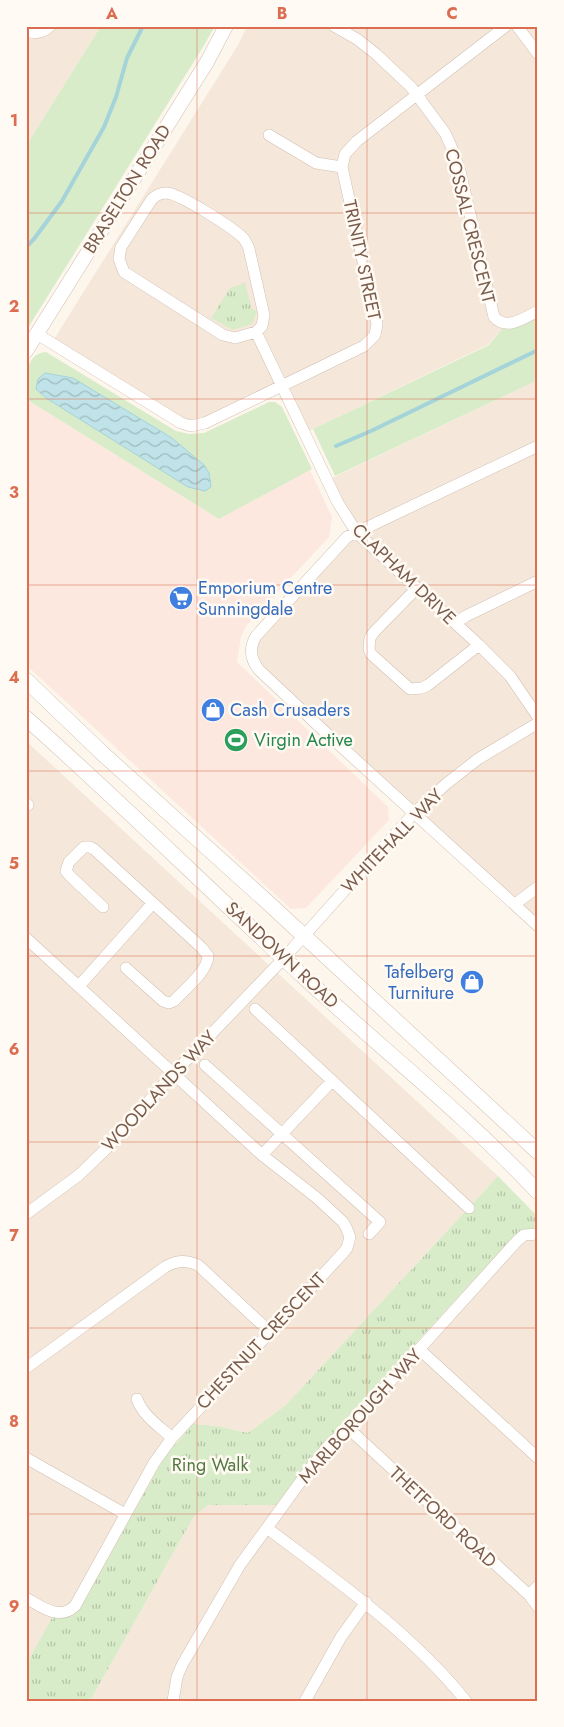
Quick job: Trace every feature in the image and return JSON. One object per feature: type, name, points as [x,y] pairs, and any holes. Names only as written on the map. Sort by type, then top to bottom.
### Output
[{"type":"main road","name":"SANDOWN ROAD","points":[[26,680],[102,753],[538,1152]]},
{"type":"main road","name":"SANDOWN ROAD","points":[[26,718],[133,815],[370,1037],[434,1092],[501,1154],[538,1192]]},
{"type":"street","points":[[26,30],[29,32],[39,32],[50,26]]},
{"type":"street","name":"BRASELTON ROAD","points":[[26,351],[207,62],[226,26]]},
{"type":"street","points":[[334,26],[357,39],[376,54],[417,95]]},
{"type":"street","points":[[269,135],[316,163],[342,166],[345,154],[351,146],[506,26]]},
{"type":"street","points":[[517,26],[538,54]]},
{"type":"street","name":"COSSAL CRESCENT","points":[[417,95],[445,133],[456,158],[491,313],[497,320],[510,324],[538,311]]},
{"type":"street","name":"TRINITY STREET","points":[[37,334],[186,425],[201,425],[364,346],[372,339],[377,329],[376,318],[342,166]]},
{"type":"street","points":[[166,193],[180,197],[233,230],[247,242],[264,315],[262,326],[256,332],[235,338],[223,336],[124,272],[119,259],[121,247],[152,199],[159,194],[166,193]]},
{"type":"street","name":"CLAPHAM DRIVE","points":[[256,332],[338,503],[357,533],[510,676],[538,717]]},
{"type":"street","points":[[538,446],[347,537],[264,627],[252,643],[251,653],[253,661],[259,670],[538,926]]},
{"type":"street","points":[[455,623],[538,581]]},
{"type":"street","points":[[417,588],[374,632],[369,643],[371,654],[399,681],[410,689],[422,688],[479,645]]},
{"type":"street","name":"WHITEHALL WAY","points":[[284,958],[414,813],[446,784],[478,759],[538,723]]},
{"type":"street","points":[[103,907],[66,871],[69,862],[87,846],[95,850],[208,956],[206,965],[169,1003],[163,1001],[126,968]]},
{"type":"street","points":[[514,904],[538,887]]},
{"type":"street","points":[[79,986],[152,903]]},
{"type":"street","name":"CHESTNUT CRESCENT","points":[[26,938],[262,1155],[317,1198],[343,1222],[350,1237],[344,1253],[172,1438],[154,1463],[78,1602],[71,1609],[62,1613],[53,1612],[26,1598]]},
{"type":"street","name":"WOODLANDS WAY","points":[[26,1214],[65,1187],[90,1165],[174,1073],[284,958]]},
{"type":"street","points":[[255,1009],[469,1208]]},
{"type":"street","points":[[205,1065],[380,1222],[369,1234]]},
{"type":"street","points":[[262,1155],[332,1080]]},
{"type":"street","name":"MARLBOROUGH WAY","points":[[173,1701],[177,1678],[182,1664],[240,1565],[329,1445],[348,1428],[517,1241],[524,1236],[535,1234]]},
{"type":"street","points":[[26,1368],[166,1267],[178,1262],[192,1262],[198,1265],[270,1332]]},
{"type":"street","points":[[419,1349],[538,1458]]},
{"type":"street","points":[[137,1400],[147,1416],[172,1438]]},
{"type":"street","name":"THETFORD ROAD","points":[[348,1428],[528,1595],[538,1607]]},
{"type":"street","points":[[26,1458],[125,1514]]},
{"type":"street","points":[[267,1528],[366,1602],[438,1668],[466,1701]]},
{"type":"street","points":[[528,1595],[538,1586]]},
{"type":"street","points":[[305,1701],[341,1637],[366,1602]]},
{"type":"shaded area","points":[[26,26],[101,26],[26,146]]},
{"type":"shaded area","points":[[247,26],[538,26],[538,312],[502,329],[489,344],[305,433],[283,386],[196,426],[51,344],[238,45]]},
{"type":"shaded area","points":[[538,380],[538,927],[259,670],[253,643],[357,533],[328,480]]},
{"type":"shaded area","points":[[26,399],[219,519],[310,470],[332,517],[329,537],[246,626],[241,637],[237,662],[388,807],[389,820],[306,908],[291,909],[26,665]]},
{"type":"shaded area","points":[[26,741],[498,1176],[286,1405],[248,1433],[217,1426],[193,1424],[189,1421],[179,1431],[78,1602],[55,1614],[26,1664]]},
{"type":"shaded area","points":[[538,1234],[538,1701],[90,1701],[194,1516],[207,1505],[276,1505],[281,1507],[519,1238]]},
{"type":"green space","points":[[101,26],[215,26],[26,331],[26,146]]},
{"type":"green space","points":[[245,283],[252,309],[257,311],[252,324],[233,330],[211,318],[230,288]]},
{"type":"green space","points":[[538,317],[538,380],[335,476],[313,429],[489,345],[502,329],[514,328]]},
{"type":"green space","points":[[46,352],[176,431],[189,434],[204,433],[269,402],[275,402],[282,407],[312,469],[219,519],[26,399],[27,370],[33,358]]},
{"type":"green space","name":"Ring Walk","points":[[498,1176],[538,1217],[538,1228],[525,1229],[516,1234],[325,1442],[276,1505],[208,1505],[194,1516],[90,1701],[26,1701],[26,1664],[52,1618],[68,1616],[80,1608],[165,1456],[193,1424],[217,1426],[248,1433],[286,1405]]},
{"type":"water","points":[[45,373],[73,378],[172,438],[204,465],[209,473],[211,487],[205,491],[188,487],[46,398],[36,389],[38,379]]},
{"type":"waterway","points":[[26,247],[62,201],[104,127],[116,97],[127,58],[143,26]]},
{"type":"waterway","points":[[336,446],[538,350]]},
{"type":"place","name":"Emporium Centre Sunningdale","points":[[181,598]]},
{"type":"place","name":"Cash Crusaders","points":[[213,710]]},
{"type":"place","name":"Virgin Active","points":[[236,740]]},
{"type":"place","name":"Tafelberg Turniture","points":[[472,982]]}]
